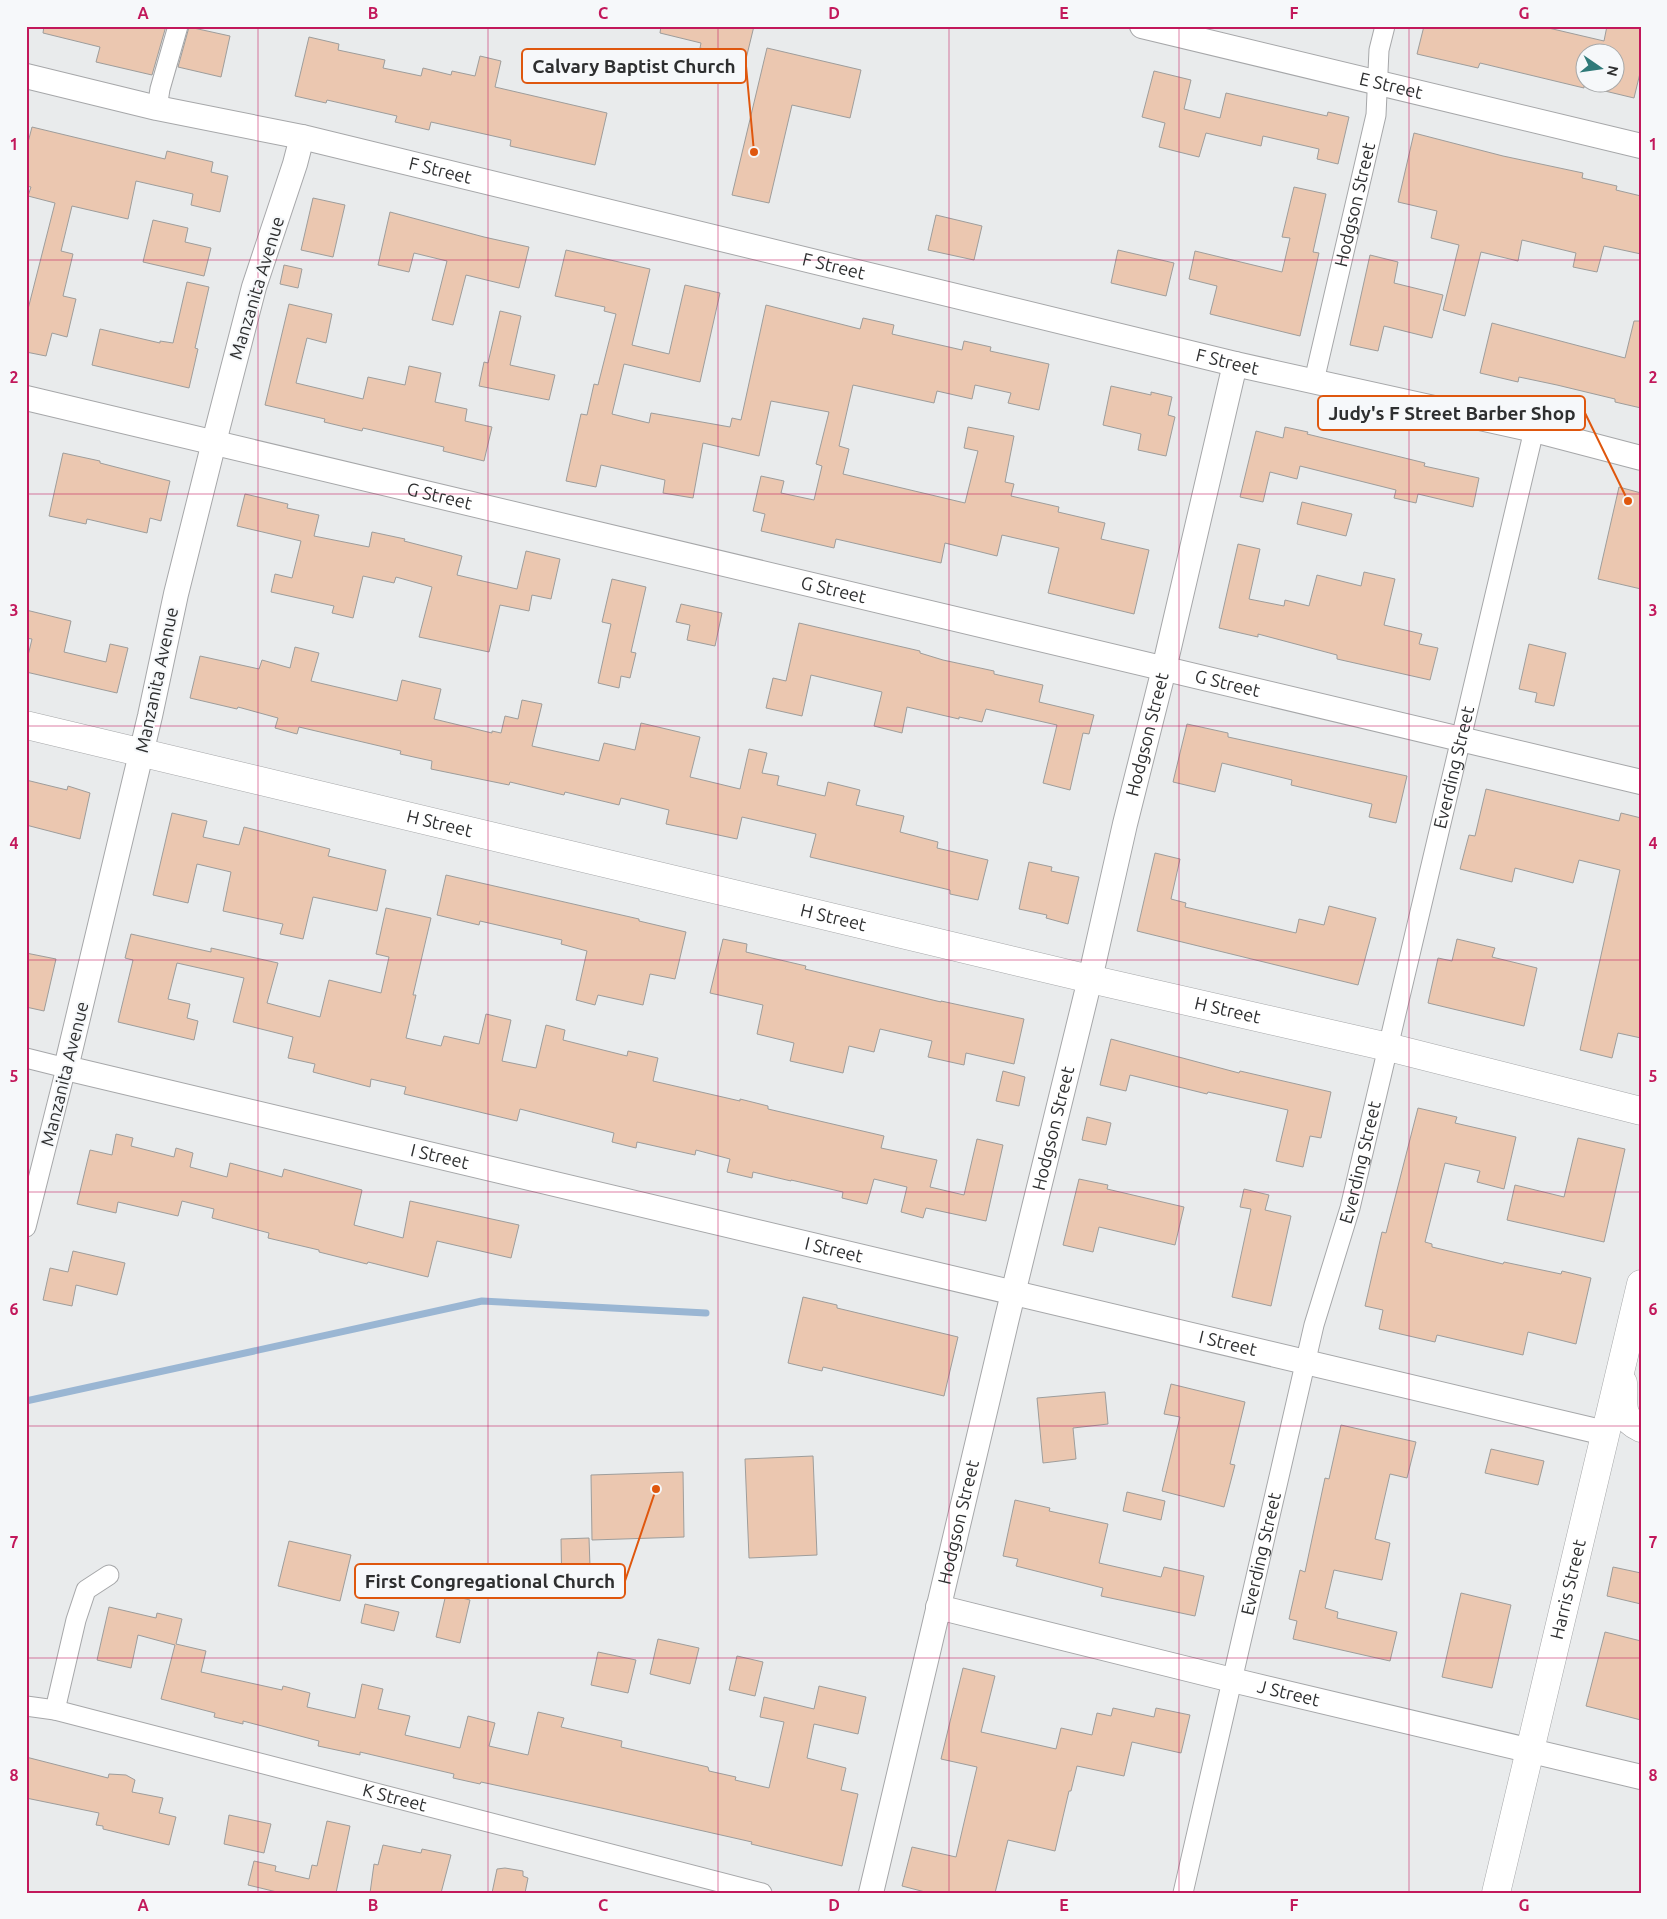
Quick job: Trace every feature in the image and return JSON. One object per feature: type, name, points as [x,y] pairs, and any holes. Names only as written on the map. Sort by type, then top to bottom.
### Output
[{"type":"main road","name":"H Street","points":[[26,725],[1090,979],[1388,1047],[1641,1111]]},
{"type":"main road","name":"Harris Street","points":[[1496,1893],[1641,1284]]},
{"type":"main road","points":[[1621,1364],[1624,1392],[1622,1406],[1626,1415],[1636,1426],[1641,1428]]},
{"type":"main road","name":"I Street","points":[[1605,1433],[1641,1442]]},
{"type":"street","points":[[157,108],[160,89],[178,26]]},
{"type":"street","name":"E Street","points":[[1142,26],[1641,146]]},
{"type":"street","name":"Hodgson Street","points":[[1314,381],[1376,115],[1379,50],[1386,26]]},
{"type":"street","name":"F Street","points":[[26,76],[157,108],[302,137],[1235,364],[1534,430],[1641,458]]},
{"type":"street","name":"Manzanita Avenue","points":[[26,1227],[66,1068],[141,752],[176,594],[214,442],[254,287],[296,164],[302,137]]},
{"type":"street","name":"Hodgson Street","points":[[871,1893],[1013,1292],[1090,979],[1125,824],[1164,669],[1235,364]]},
{"type":"street","name":"G Street","points":[[26,398],[1641,782]]},
{"type":"street","name":"Everding Street","points":[[1183,1893],[1314,1325],[1350,1208],[1534,430]]},
{"type":"street","name":"I Street","points":[[26,1058],[1605,1433]]},
{"type":"street","points":[[55,1710],[76,1620],[86,1590],[109,1576]]},
{"type":"street","name":"J Street","points":[[938,1607],[1232,1680],[1641,1777]]},
{"type":"street","name":"K Street","points":[[26,1706],[55,1710],[762,1893]]},
{"type":"building","points":[[44,26],[166,26],[152,75],[96,62],[100,47],[43,33]]},
{"type":"building","points":[[661,26],[754,26],[746,59],[700,48],[701,43],[660,33]]},
{"type":"building","points":[[1424,26],[1540,26],[1604,41],[1607,26],[1641,26],[1641,69],[1634,98],[1609,92],[1624,92],[1624,42],[1574,42],[1574,86],[1480,63],[1478,68],[1417,54]]},
{"type":"building","points":[[189,27],[230,36],[221,77],[178,67]]},
{"type":"building","points":[[309,37],[339,44],[338,50],[385,60],[383,68],[421,76],[423,68],[451,75],[452,71],[475,76],[480,56],[501,61],[495,87],[607,113],[595,165],[510,146],[511,140],[431,122],[429,130],[395,122],[397,116],[327,100],[326,103],[295,96]]},
{"type":"building","points":[[767,48],[861,70],[850,118],[792,105],[769,203],[732,195]]},
{"type":"building","points":[[1154,71],[1191,80],[1184,109],[1220,118],[1226,93],[1327,116],[1328,112],[1349,117],[1338,164],[1317,159],[1319,149],[1263,136],[1261,146],[1206,133],[1199,157],[1159,147],[1165,123],[1142,117]]},
{"type":"building","points":[[32,127],[165,159],[167,151],[213,162],[211,172],[228,176],[220,212],[191,205],[193,194],[136,181],[128,219],[72,206],[61,251],[73,254],[63,296],[76,299],[67,337],[52,333],[46,356],[26,352],[26,317],[55,203],[28,196],[31,187],[26,186],[26,150]]},
{"type":"building","points":[[1414,133],[1503,156],[1583,173],[1582,178],[1617,186],[1616,190],[1641,196],[1641,254],[1604,246],[1597,272],[1573,267],[1576,253],[1522,240],[1518,261],[1481,252],[1465,316],[1443,310],[1459,245],[1431,238],[1437,211],[1398,202]]},
{"type":"building","points":[[1294,187],[1326,194],[1313,252],[1319,253],[1300,336],[1210,314],[1217,286],[1189,279],[1195,251],[1282,272],[1290,238],[1282,237]]},
{"type":"building","points":[[313,198],[345,205],[333,257],[301,250]]},
{"type":"building","points":[[390,212],[529,247],[519,288],[466,275],[453,325],[432,320],[447,261],[414,253],[409,272],[378,265]]},
{"type":"building","points":[[936,215],[982,226],[974,260],[928,250]]},
{"type":"building","points":[[153,220],[188,228],[185,242],[211,248],[204,276],[143,262]]},
{"type":"building","points":[[566,250],[650,269],[632,345],[669,354],[685,285],[720,293],[700,382],[624,364],[612,414],[649,423],[651,413],[730,427],[732,418],[741,420],[766,305],[860,329],[863,318],[894,325],[892,334],[962,350],[964,341],[991,347],[990,351],[1049,364],[1039,410],[1008,403],[1011,393],[975,385],[972,399],[937,391],[934,403],[853,385],[839,446],[849,449],[843,474],[965,503],[978,451],[964,448],[968,427],[1014,436],[1005,482],[1014,484],[1011,496],[1059,507],[1058,512],[1105,523],[1101,539],[1149,550],[1134,614],[1048,593],[1059,548],[1002,535],[997,556],[945,543],[941,563],[836,539],[834,548],[761,531],[765,514],[753,511],[761,476],[784,481],[781,493],[814,500],[822,466],[816,464],[829,412],[771,401],[759,456],[703,443],[693,498],[663,493],[665,480],[601,465],[596,487],[566,481],[581,414],[587,415],[594,384],[598,385],[616,314],[604,311],[605,307],[555,296]]},
{"type":"building","points":[[1118,250],[1174,263],[1166,296],[1111,283]]},
{"type":"building","points":[[1370,255],[1398,262],[1394,283],[1443,295],[1432,338],[1384,326],[1378,351],[1350,345]]},
{"type":"building","points":[[284,265],[302,269],[298,288],[280,284]]},
{"type":"building","points":[[187,282],[209,287],[195,348],[198,349],[189,388],[92,365],[100,329],[160,343],[160,341],[173,343]]},
{"type":"building","points":[[289,304],[332,314],[326,343],[307,338],[296,383],[363,399],[368,377],[405,385],[409,366],[441,373],[435,402],[467,409],[465,421],[492,427],[484,461],[443,451],[444,447],[363,428],[362,431],[324,422],[325,419],[265,405]]},
{"type":"building","points":[[500,311],[521,316],[510,365],[555,375],[549,400],[479,386],[484,362],[488,363]]},
{"type":"building","points":[[1634,321],[1641,321],[1641,408],[1615,402],[1615,399],[1557,385],[1519,377],[1518,382],[1480,373],[1492,323],[1625,358]]},
{"type":"building","points":[[1111,386],[1151,395],[1151,392],[1172,397],[1168,415],[1175,417],[1166,456],[1138,450],[1141,434],[1103,425]]},
{"type":"building","points":[[1285,427],[1425,463],[1424,466],[1479,478],[1473,507],[1418,494],[1416,503],[1394,498],[1396,490],[1300,466],[1297,479],[1270,472],[1263,502],[1240,497],[1256,431],[1283,438]]},
{"type":"building","points":[[63,453],[100,461],[100,463],[170,481],[161,521],[150,518],[147,533],[87,519],[86,524],[49,516]]},
{"type":"building","points":[[1619,487],[1641,493],[1641,589],[1598,579]]},
{"type":"building","points":[[245,494],[288,504],[287,508],[319,515],[314,536],[369,547],[372,532],[405,539],[404,541],[462,556],[457,575],[517,589],[526,551],[560,559],[551,599],[532,595],[529,611],[500,605],[489,652],[419,637],[432,587],[396,577],[394,583],[363,576],[353,618],[332,613],[334,606],[271,592],[275,574],[292,578],[301,541],[237,526]]},
{"type":"building","points":[[1302,502],[1352,514],[1346,536],[1297,524]]},
{"type":"building","points":[[1238,544],[1260,549],[1249,599],[1284,606],[1285,600],[1309,606],[1317,575],[1361,586],[1364,572],[1395,579],[1384,625],[1422,634],[1419,644],[1438,648],[1430,680],[1337,659],[1337,655],[1258,634],[1258,637],[1219,628]]},
{"type":"building","points":[[612,579],[646,587],[631,652],[636,653],[630,678],[621,676],[619,688],[598,683],[611,624],[602,622]]},
{"type":"building","points":[[681,604],[722,613],[715,646],[687,640],[690,625],[676,622]]},
{"type":"building","points":[[26,610],[71,621],[64,652],[106,662],[110,644],[128,648],[117,693],[26,672],[32,639],[26,638]]},
{"type":"building","points":[[799,623],[920,651],[920,653],[943,660],[994,671],[994,674],[1043,685],[1039,702],[1094,715],[1089,734],[1083,733],[1070,790],[1043,783],[1057,725],[986,709],[982,722],[959,717],[959,719],[907,707],[902,733],[874,726],[882,692],[811,675],[802,716],[766,708],[773,678],[786,681]]},
{"type":"building","points":[[1529,644],[1566,653],[1554,706],[1535,702],[1537,693],[1519,689]]},
{"type":"building","points":[[295,647],[319,653],[311,681],[397,701],[402,680],[441,689],[434,719],[492,733],[492,731],[501,733],[505,716],[518,719],[522,700],[542,704],[532,746],[599,761],[604,743],[635,750],[641,723],[700,737],[690,777],[740,789],[749,749],[767,753],[762,773],[779,776],[777,785],[825,796],[828,782],[860,790],[856,805],[904,816],[900,832],[938,842],[937,848],[988,860],[978,900],[950,894],[950,890],[810,857],[816,834],[742,817],[737,839],[666,824],[669,810],[621,798],[619,805],[565,792],[564,795],[510,782],[509,785],[431,769],[432,761],[400,754],[401,751],[299,727],[297,734],[275,728],[278,718],[238,707],[237,709],[190,698],[200,656],[259,669],[262,660],[290,668]]},
{"type":"building","points":[[1187,724],[1228,733],[1228,737],[1407,776],[1396,823],[1369,817],[1372,804],[1291,785],[1292,780],[1222,763],[1215,792],[1173,782]]},
{"type":"building","points":[[26,780],[67,790],[68,786],[90,793],[80,839],[26,825]]},
{"type":"building","points":[[1486,789],[1619,821],[1621,813],[1641,818],[1641,1038],[1618,1033],[1612,1058],[1580,1050],[1620,870],[1579,860],[1573,883],[1515,868],[1512,882],[1460,869],[1469,835],[1475,836]]},
{"type":"building","points":[[172,813],[207,821],[203,837],[239,845],[244,827],[330,849],[328,856],[386,870],[377,911],[313,897],[303,939],[280,934],[283,924],[223,911],[231,872],[197,864],[188,903],[153,895]]},
{"type":"building","points":[[1155,853],[1180,859],[1171,899],[1186,903],[1185,907],[1296,933],[1299,919],[1324,925],[1329,906],[1376,918],[1358,985],[1137,931]]},
{"type":"building","points":[[1029,862],[1052,867],[1051,871],[1079,877],[1068,924],[1046,918],[1047,915],[1019,909]]},
{"type":"building","points":[[446,875],[639,919],[639,921],[686,932],[675,979],[650,974],[643,1005],[598,995],[595,1005],[576,1000],[587,951],[561,944],[562,940],[480,921],[479,925],[437,915]]},
{"type":"building","points":[[386,908],[431,918],[413,995],[416,995],[406,1038],[441,1046],[444,1036],[479,1044],[486,1014],[511,1020],[502,1061],[536,1068],[546,1025],[565,1030],[563,1040],[627,1056],[628,1051],[658,1058],[653,1081],[740,1101],[740,1099],[768,1106],[768,1109],[884,1136],[881,1148],[937,1160],[930,1187],[964,1195],[977,1139],[1003,1145],[986,1221],[926,1208],[923,1218],[901,1212],[907,1187],[874,1179],[867,1204],[842,1198],[843,1192],[791,1180],[753,1172],[752,1178],[727,1172],[730,1159],[696,1150],[695,1155],[637,1142],[636,1148],[612,1142],[614,1133],[520,1109],[517,1121],[404,1094],[406,1087],[371,1079],[370,1087],[313,1072],[315,1064],[288,1058],[293,1037],[233,1022],[244,978],[177,963],[168,999],[190,1004],[187,1018],[198,1021],[194,1040],[118,1022],[133,960],[125,958],[131,934],[211,952],[211,948],[278,963],[267,1003],[320,1017],[329,980],[381,993],[389,957],[376,954]]},
{"type":"building","points":[[723,939],[747,944],[746,952],[806,966],[805,969],[941,1002],[1024,1019],[1014,1064],[966,1053],[964,1065],[928,1057],[932,1041],[880,1029],[874,1052],[849,1046],[843,1073],[790,1061],[794,1043],[757,1034],[763,1005],[710,993]]},
{"type":"building","points":[[1457,939],[1495,948],[1492,957],[1537,968],[1524,1026],[1428,1003],[1438,958],[1452,961]]},
{"type":"building","points":[[26,953],[56,959],[44,1011],[26,1007]]},
{"type":"building","points":[[1111,1039],[1239,1073],[1240,1071],[1331,1092],[1321,1138],[1310,1136],[1303,1167],[1276,1161],[1288,1110],[1208,1092],[1207,1094],[1130,1075],[1126,1091],[1100,1085]]},
{"type":"building","points":[[1003,1071],[1025,1077],[1019,1106],[996,1101]]},
{"type":"building","points":[[1418,1108],[1457,1117],[1455,1123],[1516,1137],[1504,1189],[1477,1182],[1480,1171],[1445,1163],[1425,1242],[1432,1244],[1432,1247],[1503,1264],[1504,1262],[1561,1274],[1562,1271],[1591,1278],[1576,1344],[1528,1332],[1523,1355],[1437,1335],[1435,1342],[1379,1329],[1383,1310],[1365,1306],[1382,1232],[1386,1233]]},
{"type":"building","points":[[1087,1117],[1111,1123],[1106,1145],[1082,1140]]},
{"type":"building","points":[[116,1134],[133,1138],[131,1146],[174,1157],[176,1148],[193,1153],[190,1167],[227,1177],[230,1163],[282,1177],[284,1169],[362,1190],[354,1225],[403,1238],[410,1201],[519,1225],[511,1258],[437,1241],[428,1277],[368,1262],[367,1264],[268,1238],[269,1233],[212,1218],[214,1209],[182,1201],[178,1216],[118,1202],[116,1213],[77,1204],[90,1150],[112,1155]]},
{"type":"building","points":[[1578,1138],[1625,1149],[1604,1242],[1507,1220],[1515,1185],[1564,1197]]},
{"type":"building","points":[[1079,1179],[1108,1185],[1107,1189],[1184,1207],[1175,1245],[1099,1227],[1093,1252],[1063,1245]]},
{"type":"building","points":[[1244,1189],[1269,1195],[1265,1210],[1291,1216],[1271,1306],[1232,1297],[1251,1209],[1240,1207]]},
{"type":"building","points":[[73,1251],[125,1263],[117,1295],[76,1285],[72,1306],[43,1300],[50,1268],[68,1272]]},
{"type":"building","points":[[803,1297],[837,1305],[837,1308],[958,1337],[944,1396],[823,1367],[822,1371],[788,1363]]},
{"type":"building","points":[[1171,1384],[1245,1402],[1230,1464],[1235,1465],[1224,1507],[1162,1491],[1180,1417],[1164,1414]]},
{"type":"building","points":[[1105,1392],[1108,1424],[1073,1428],[1076,1459],[1043,1463],[1037,1398]]},
{"type":"building","points":[[1341,1425],[1416,1442],[1407,1478],[1390,1474],[1375,1539],[1390,1543],[1382,1580],[1334,1570],[1325,1608],[1338,1612],[1337,1618],[1397,1632],[1390,1661],[1293,1639],[1297,1621],[1289,1619],[1300,1570],[1305,1572],[1325,1478],[1329,1479]]},
{"type":"building","points":[[1491,1449],[1544,1461],[1538,1485],[1485,1473]]},
{"type":"building","points":[[813,1456],[817,1555],[749,1558],[745,1459]]},
{"type":"building","points":[[683,1472],[684,1537],[592,1540],[591,1475]]},
{"type":"building","points":[[1127,1492],[1165,1501],[1161,1520],[1123,1511]]},
{"type":"building","points":[[1015,1500],[1050,1508],[1049,1511],[1108,1524],[1099,1563],[1161,1577],[1164,1567],[1204,1576],[1195,1616],[1101,1596],[1103,1588],[1016,1566],[1018,1559],[1003,1556]]},
{"type":"building","points":[[589,1538],[591,1595],[562,1596],[561,1539]]},
{"type":"building","points":[[289,1541],[351,1555],[340,1601],[278,1586]]},
{"type":"building","points":[[1613,1567],[1641,1573],[1641,1604],[1607,1596]]},
{"type":"building","points":[[1461,1593],[1511,1605],[1492,1688],[1442,1677]]},
{"type":"building","points":[[446,1594],[470,1600],[460,1643],[436,1637]]},
{"type":"building","points":[[365,1604],[399,1612],[394,1631],[361,1623]]},
{"type":"building","points":[[109,1607],[156,1618],[157,1613],[182,1619],[176,1644],[206,1651],[201,1672],[282,1690],[283,1686],[310,1693],[307,1707],[355,1718],[362,1684],[383,1689],[378,1709],[410,1716],[405,1735],[460,1748],[468,1716],[495,1723],[489,1746],[528,1755],[538,1712],[564,1718],[561,1727],[622,1741],[621,1747],[708,1767],[709,1771],[736,1777],[735,1780],[769,1788],[784,1722],[760,1717],[764,1697],[814,1709],[819,1686],[866,1697],[858,1734],[814,1724],[807,1758],[846,1768],[841,1790],[858,1794],[842,1866],[751,1844],[752,1842],[481,1782],[480,1784],[453,1778],[454,1774],[360,1752],[360,1755],[318,1746],[319,1741],[243,1721],[243,1724],[214,1717],[215,1713],[161,1699],[175,1645],[138,1635],[131,1668],[97,1660]]},
{"type":"building","points":[[1605,1632],[1641,1641],[1641,1720],[1586,1706]]},
{"type":"building","points":[[658,1639],[699,1648],[690,1684],[650,1674]]},
{"type":"building","points":[[598,1652],[636,1660],[628,1693],[591,1685]]},
{"type":"building","points":[[737,1656],[763,1662],[755,1696],[729,1690]]},
{"type":"building","points":[[963,1668],[995,1676],[981,1732],[1056,1749],[1061,1728],[1092,1735],[1097,1713],[1111,1716],[1113,1708],[1154,1717],[1156,1708],[1190,1715],[1181,1753],[1132,1742],[1124,1776],[1077,1766],[1055,1851],[1008,1840],[995,1893],[929,1893],[902,1886],[912,1847],[956,1857],[977,1767],[941,1759]]},
{"type":"building","points":[[26,1757],[108,1778],[109,1774],[126,1775],[135,1780],[132,1792],[163,1798],[159,1813],[176,1817],[169,1845],[103,1829],[103,1826],[96,1825],[99,1813],[26,1798]]},
{"type":"building","points":[[229,1815],[271,1824],[264,1853],[224,1844]]},
{"type":"building","points":[[327,1821],[350,1826],[336,1893],[281,1893],[248,1885],[254,1861],[276,1866],[275,1871],[309,1879],[312,1865],[317,1866]]},
{"type":"building","points":[[383,1845],[421,1853],[422,1849],[451,1855],[441,1893],[370,1893],[374,1864],[378,1865]]},
{"type":"building","points":[[505,1868],[523,1871],[523,1876],[528,1878],[525,1893],[492,1893],[497,1869]]},
{"type":"waterway","points":[[26,1401],[482,1301],[706,1313]]},
{"type":"place","name":"Calvary Baptist Church","points":[[754,152]]},
{"type":"place","name":"Judy's F Street Barber Shop","points":[[1628,501]]},
{"type":"place","name":"First Congregational Church","points":[[656,1489]]}]
